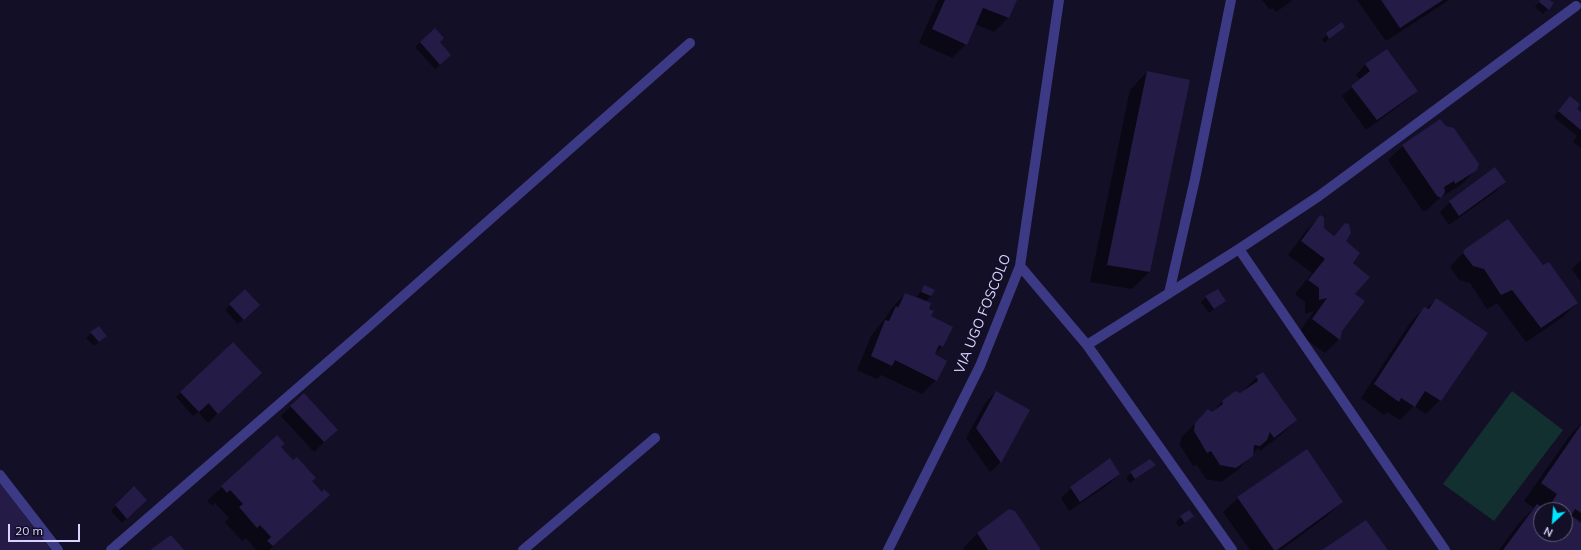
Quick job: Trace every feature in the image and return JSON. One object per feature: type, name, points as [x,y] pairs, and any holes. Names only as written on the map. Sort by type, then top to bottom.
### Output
[{"type":"street","name":"VIA UGO FOSCOLO","points":[[888,550],[980,366],[1020,266],[1059,0]]},
{"type":"street","points":[[1169,293],[1232,0]]},
{"type":"street","points":[[1087,346],[1319,196],[1576,6]]},
{"type":"street","points":[[111,550],[367,328],[690,43]]},
{"type":"street","points":[[1239,249],[1445,550]]},
{"type":"street","points":[[1020,266],[1087,346],[1232,550]]},
{"type":"street","points":[[523,550],[655,438]]},
{"type":"street","points":[[0,475],[58,550]]},
{"type":"green space","points":[[1512,391],[1563,430],[1494,521],[1443,484]]},
{"type":"building","points":[[945,0],[1017,0],[1009,18],[983,8],[967,45],[932,29]]},
{"type":"building","points":[[1381,0],[1443,0],[1400,28]]},
{"type":"building","points":[[1540,0],[1550,0],[1554,3],[1549,10],[1539,2]]},
{"type":"building","points":[[1342,22],[1345,27],[1329,39],[1326,33]]},
{"type":"building","points":[[435,28],[444,38],[440,42],[451,55],[440,65],[420,42]]},
{"type":"building","points":[[1387,49],[1418,91],[1377,120],[1351,86],[1370,71],[1365,64]]},
{"type":"building","points":[[1147,71],[1190,80],[1150,272],[1107,265]]},
{"type":"building","points":[[1570,96],[1580,104],[1577,109],[1581,112],[1581,130],[1558,111]]},
{"type":"building","points":[[1440,119],[1446,126],[1454,128],[1479,164],[1477,170],[1455,184],[1454,181],[1444,187],[1445,192],[1441,198],[1437,196],[1402,145]]},
{"type":"building","points":[[1495,167],[1506,182],[1459,216],[1449,201]]},
{"type":"building","points":[[1320,215],[1324,217],[1324,228],[1334,236],[1345,223],[1349,224],[1351,233],[1346,241],[1360,253],[1353,263],[1370,277],[1355,294],[1365,301],[1342,331],[1340,340],[1312,319],[1327,298],[1319,300],[1319,288],[1308,280],[1325,259],[1301,241]]},
{"type":"building","points":[[1508,219],[1543,265],[1549,262],[1578,303],[1541,328],[1512,290],[1501,295],[1484,269],[1473,266],[1463,253],[1465,249]]},
{"type":"building","points":[[924,285],[935,290],[931,296],[921,292]]},
{"type":"building","points":[[245,289],[260,305],[244,320],[229,304]]},
{"type":"building","points":[[1218,289],[1226,301],[1214,309],[1205,296]]},
{"type":"building","points":[[905,293],[931,303],[929,309],[934,311],[931,316],[953,327],[943,347],[939,345],[935,354],[947,361],[937,381],[895,360],[892,366],[871,356],[885,320],[889,321],[896,306],[898,308]]},
{"type":"building","points":[[1436,298],[1488,333],[1441,401],[1425,391],[1415,407],[1401,398],[1399,402],[1374,384],[1424,307],[1429,309]]},
{"type":"building","points":[[99,326],[107,336],[99,342],[90,332]]},
{"type":"building","points":[[233,342],[262,373],[218,414],[209,403],[199,412],[180,392]]},
{"type":"building","points":[[1263,372],[1297,420],[1274,438],[1270,432],[1267,440],[1260,446],[1254,445],[1253,456],[1236,468],[1220,465],[1211,451],[1207,453],[1194,431],[1195,423],[1208,409],[1212,412],[1223,404],[1222,401],[1235,391],[1240,393],[1258,381],[1256,376]]},
{"type":"building","points":[[996,391],[1030,410],[1001,463],[976,428]]},
{"type":"building","points":[[304,393],[338,430],[324,442],[290,406]]},
{"type":"building","points":[[1581,425],[1581,513],[1575,509],[1573,512],[1573,502],[1552,502],[1557,494],[1541,483]]},
{"type":"building","points":[[277,435],[285,444],[281,447],[293,460],[297,457],[316,478],[312,481],[322,492],[324,489],[330,495],[273,546],[267,541],[271,537],[260,525],[257,528],[239,507],[243,504],[230,490],[227,493],[221,486]]},
{"type":"building","points":[[1307,449],[1343,502],[1277,550],[1274,550],[1237,497]]},
{"type":"building","points":[[1110,458],[1120,474],[1080,502],[1070,487]]},
{"type":"building","points":[[1150,459],[1156,465],[1135,479],[1130,472]]},
{"type":"building","points":[[0,483],[51,550],[0,550]]},
{"type":"building","points":[[134,486],[147,500],[127,519],[115,505]]},
{"type":"building","points":[[1009,509],[1015,511],[1041,550],[988,550],[977,533]]},
{"type":"building","points":[[1533,509],[1533,542],[1573,542],[1573,517],[1581,523],[1581,550],[1503,550]]},
{"type":"building","points":[[1189,510],[1194,516],[1185,523],[1180,516]]},
{"type":"building","points":[[1366,520],[1388,550],[1322,550]]},
{"type":"building","points":[[171,535],[184,550],[150,550]]}]
